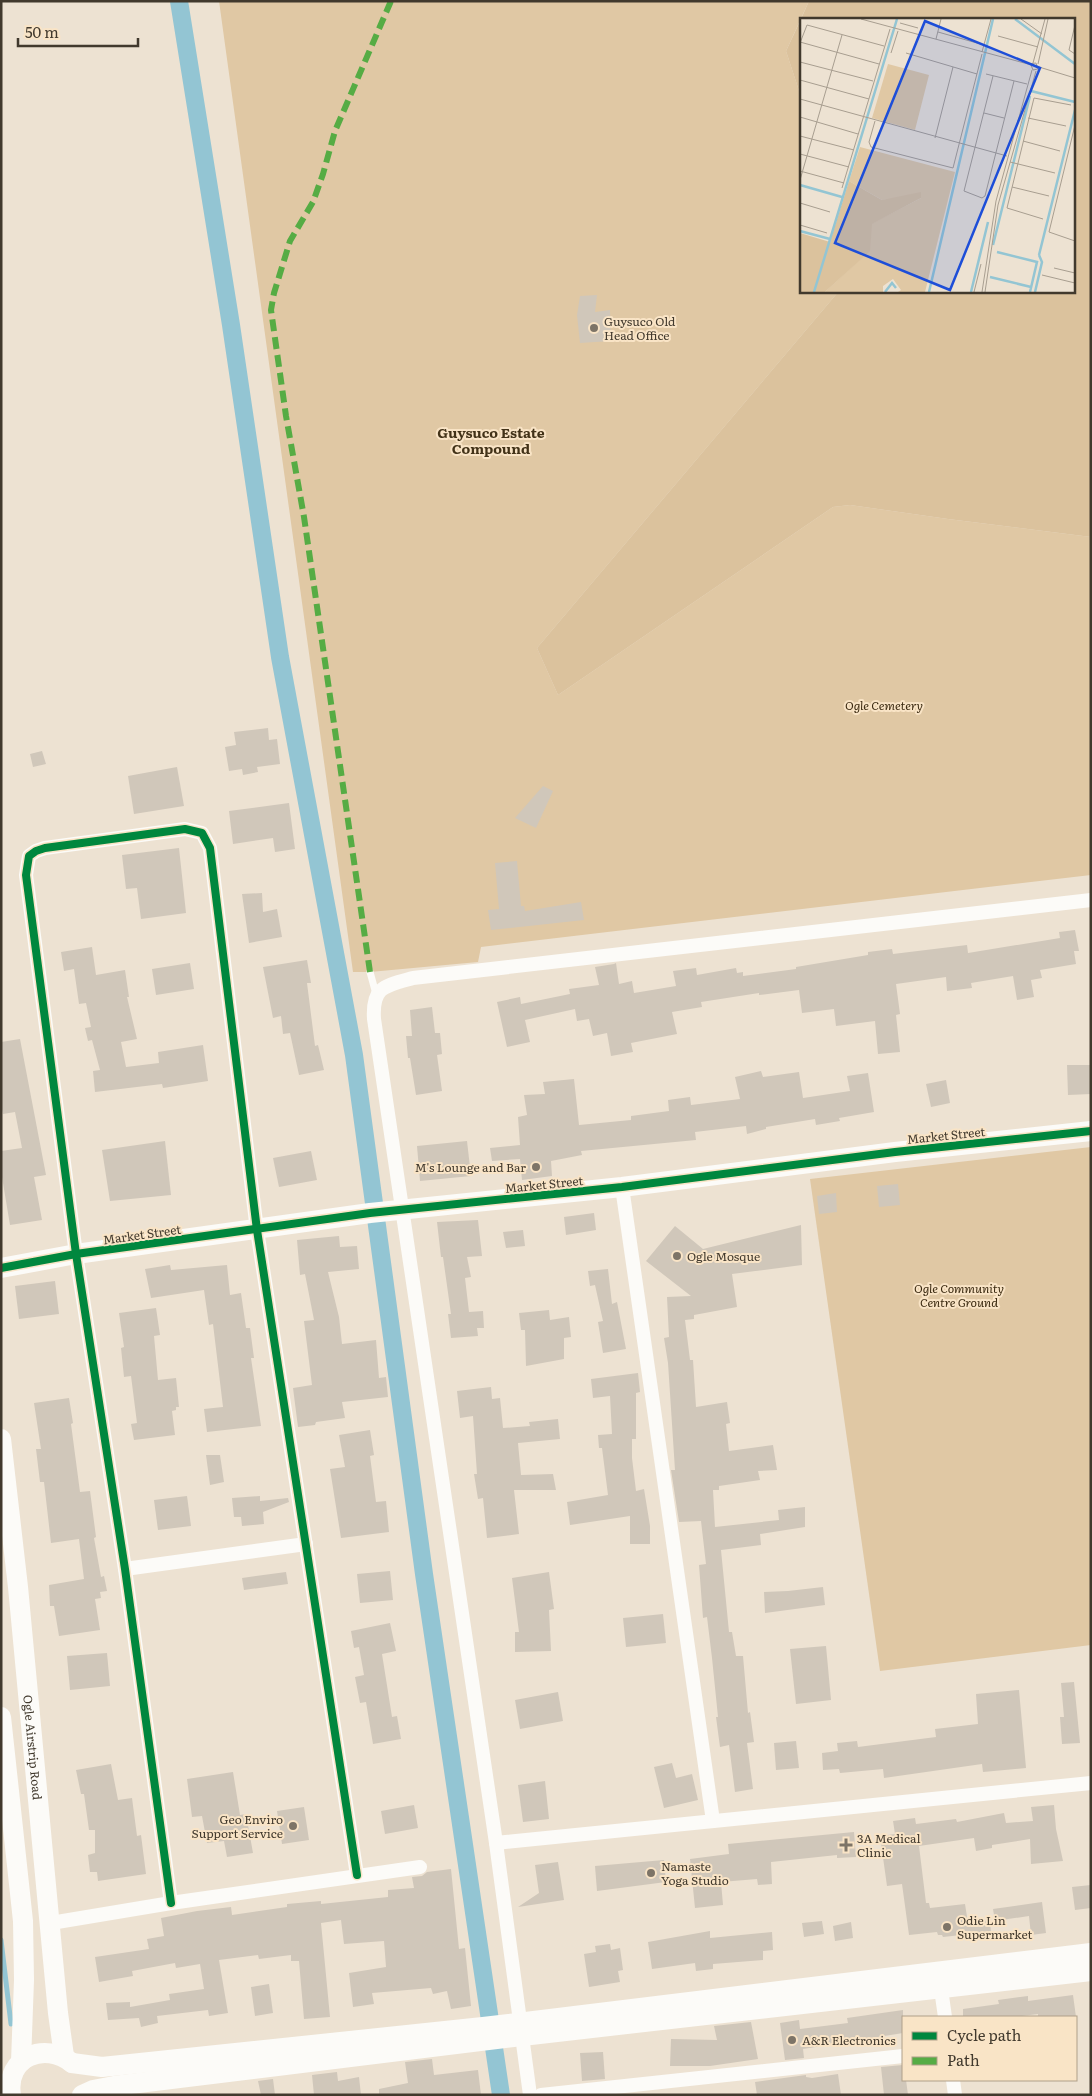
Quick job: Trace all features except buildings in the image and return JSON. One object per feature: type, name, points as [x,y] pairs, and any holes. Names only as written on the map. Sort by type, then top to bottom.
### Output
[{"type":"main road","name":"Market Street","points":[[1,1268],[76,1254],[370,1214],[622,1187],[895,1152],[1091,1131]]},
{"type":"main road","name":"Ogle Airstrip Road","points":[[1,1438],[18,1587],[58,2013],[68,2060],[80,2078],[81,2095]]},
{"type":"main road","points":[[1,1717],[22,1921],[24,1980],[10,2082],[11,2095]]},
{"type":"main road","points":[[81,2095],[93,2090],[114,2086],[513,2030],[1091,1953]]},
{"type":"main road","points":[[513,2030],[941,1989],[1091,1971]]},
{"type":"main road","points":[[12,2069],[31,2056],[42,2052],[53,2053],[68,2060],[102,2067],[484,2034]]},
{"type":"street","points":[[171,1903],[125,1569],[76,1254],[26,875],[29,856],[45,848],[185,829],[202,833],[210,848],[257,1230],[357,1875]]},
{"type":"street","points":[[530,2095],[513,2030],[496,1843],[396,1211],[374,1020],[373,1006],[376,994],[385,987],[412,978],[1091,900]]},
{"type":"street","points":[[622,1187],[713,1821]]},
{"type":"street","points":[[125,1569],[306,1544]]},
{"type":"street","points":[[496,1843],[1091,1783]]},
{"type":"street","points":[[51,1923],[171,1903],[420,1867]]},
{"type":"street","points":[[941,1989],[945,2016]]},
{"type":"street","points":[[541,2095],[902,2056]]},
{"type":"street","points":[[953,2081],[955,2095]]},
{"type":"lane","points":[[370,972],[376,994]]},
{"type":"green space","name":"Ogle Cemetery","points":[[219,1],[809,1],[786,51],[800,94],[800,292],[838,292],[537,648],[558,695],[833,507],[850,505],[1091,537],[1091,875],[481,947],[478,962],[353,972]]},
{"type":"green space","name":"Ogle Community Centre Ground","points":[[1091,1147],[1091,1645],[880,1671],[810,1179]]},
{"type":"shaded area","points":[[809,1],[1091,1],[1091,537],[850,505],[833,507],[558,695],[537,648],[838,292],[1074,292],[1074,18],[801,18]]},
{"type":"shaded area","points":[[800,21],[800,94],[786,51]]},
{"type":"waterway","points":[[179,1],[231,325],[280,657],[354,1055],[424,1574],[501,2095]]},
{"type":"waterway","points":[[1,1940],[11,2024]]},
{"type":"marked path","points":[[370,972],[304,517],[286,416],[271,310],[274,293],[290,241],[313,202],[335,131],[391,1]]},
{"type":"cycle path","points":[[171,1903],[125,1569],[76,1254],[26,875],[29,856],[45,848],[185,829],[202,833],[210,848],[257,1230],[357,1875]]},
{"type":"cycle path","points":[[1,1268],[76,1254],[370,1213],[622,1187],[895,1152],[1091,1131]]},
{"type":"place","name":"Guysuco Old Head Office","points":[[594,328]]},
{"type":"place","name":"M's Lounge and Bar","points":[[536,1167]]},
{"type":"place","name":"Ogle Mosque","points":[[677,1256]]},
{"type":"place","name":"Geo Enviro Support Service","points":[[293,1826]]},
{"type":"place","name":"3A Medical Clinic","points":[[846,1845]]},
{"type":"place","name":"Namaste Yoga Studio","points":[[651,1873]]},
{"type":"place","name":"Odie Lin Supermarket","points":[[947,1927]]},
{"type":"place","name":"A&R Electronics","points":[[792,2040]]},
{"type":"district","name":"Guysuco Estate Compound","points":[[491,440]]}]
